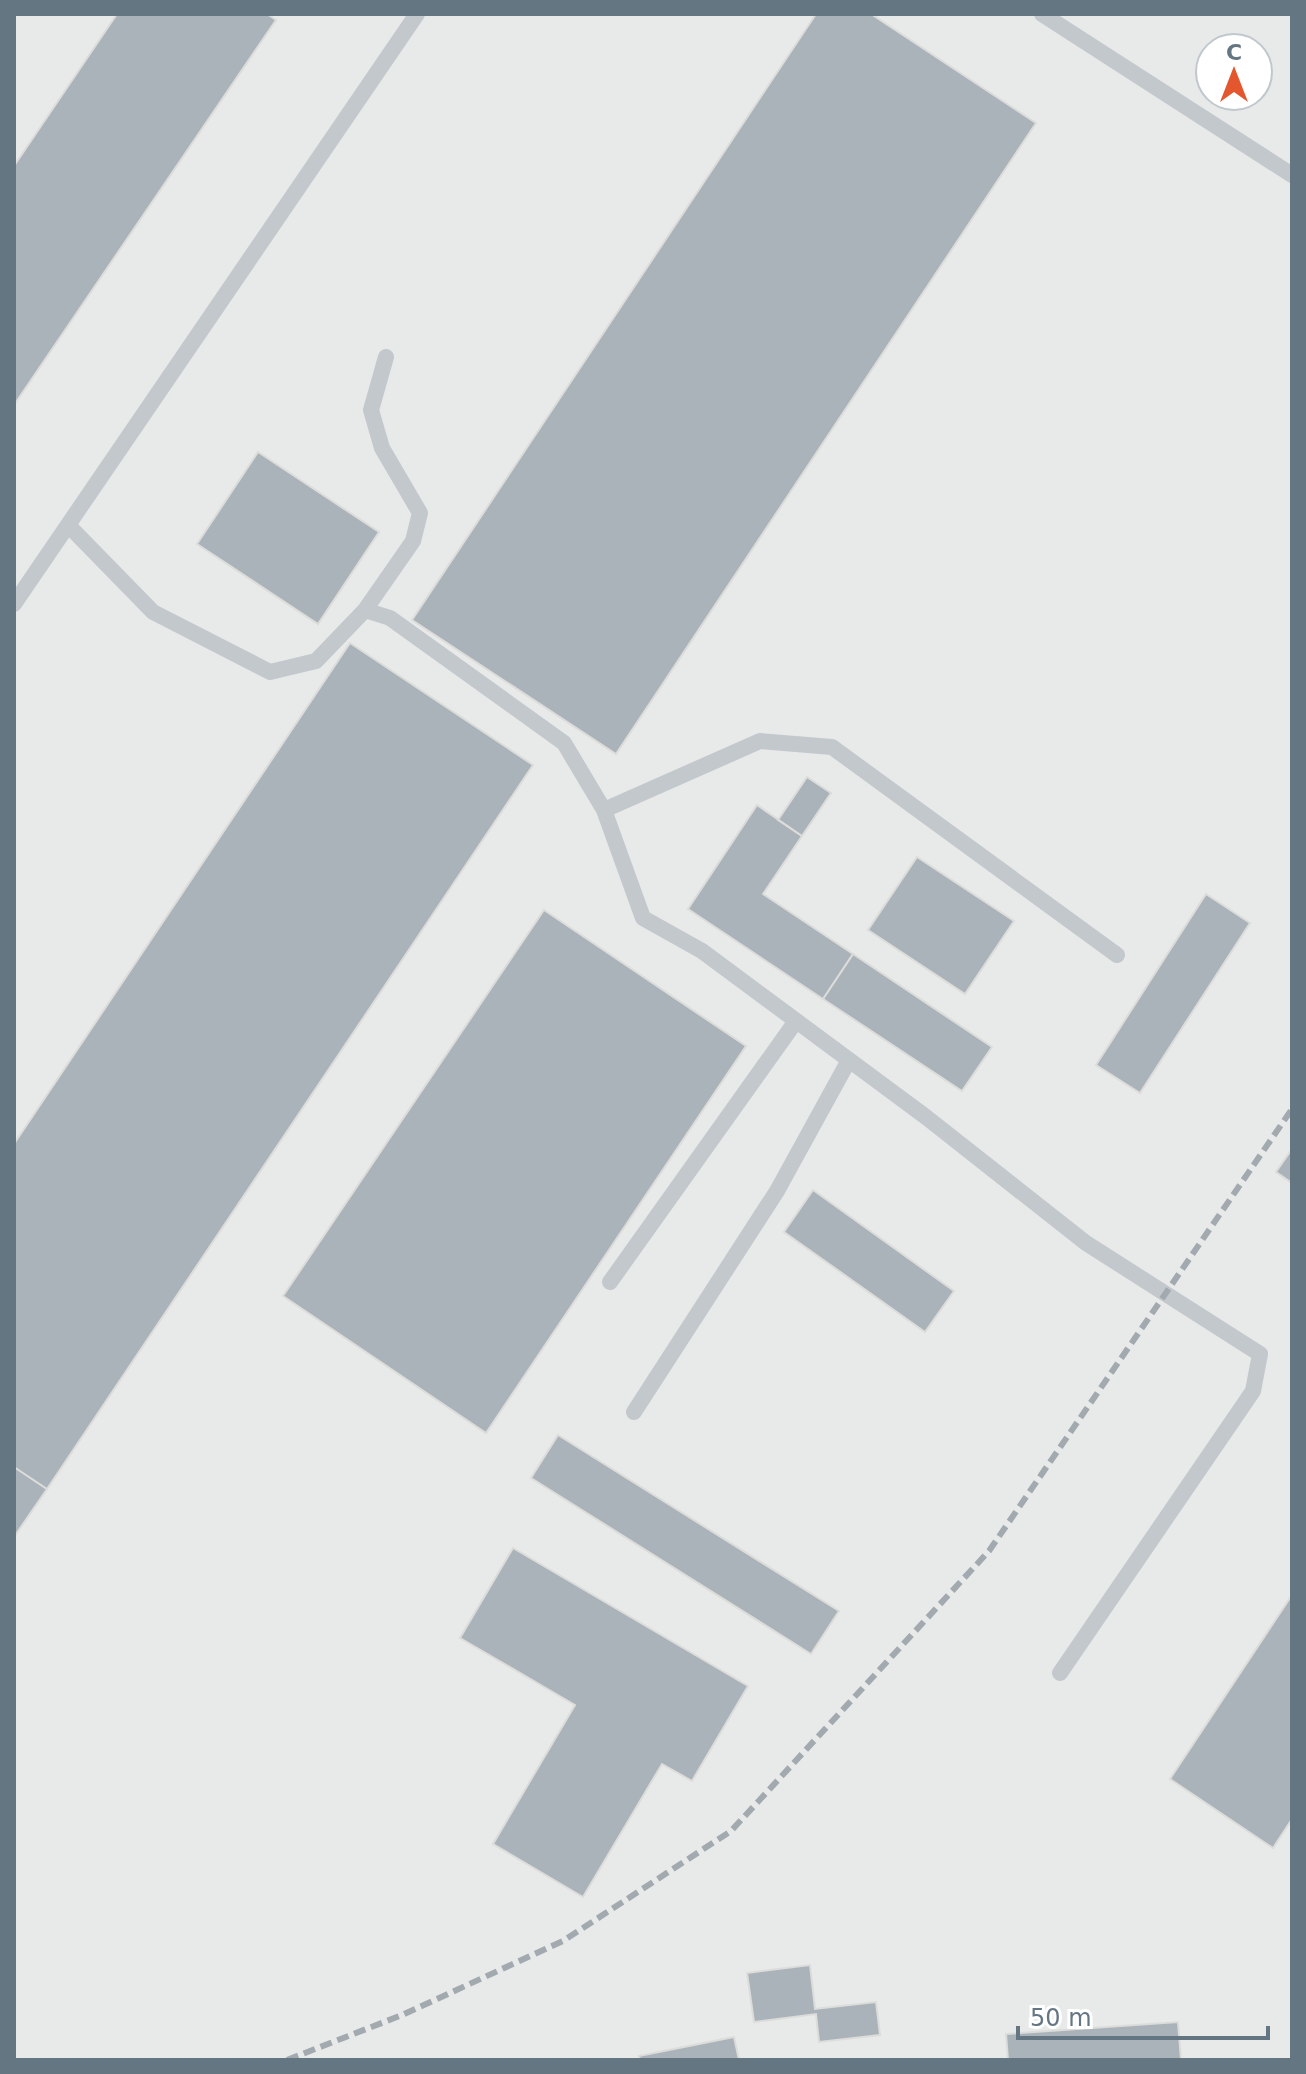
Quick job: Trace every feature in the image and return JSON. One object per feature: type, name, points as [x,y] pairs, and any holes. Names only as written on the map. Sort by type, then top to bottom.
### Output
[{"type":"lane","points":[[14,604],[417,14]]},
{"type":"lane","points":[[1042,14],[1292,175]]},
{"type":"lane","points":[[68,525],[153,612],[270,672],[316,661],[365,610],[413,541],[420,513],[382,448],[371,410],[386,357]]},
{"type":"lane","points":[[365,610],[390,618],[564,743],[604,810],[643,918],[702,951],[926,1117],[1086,1243],[1260,1354],[1253,1391],[1060,1673]]},
{"type":"lane","points":[[604,810],[760,741],[832,747],[1117,955]]},
{"type":"lane","points":[[610,1282],[796,1021]]},
{"type":"lane","points":[[634,1412],[777,1191],[849,1060]]},
{"type":"shaded area","points":[[14,14],[1292,14],[1292,2060],[14,2060]]},
{"type":"building","points":[[117,14],[267,14],[276,20],[14,405],[14,166]]},
{"type":"building","points":[[816,14],[871,14],[1036,123],[616,754],[412,620]]},
{"type":"building","points":[[258,452],[379,532],[318,624],[197,544]]},
{"type":"building","points":[[350,643],[533,765],[47,1489],[14,1467],[14,1144]]},
{"type":"building","points":[[807,777],[831,793],[802,836],[778,820]]},
{"type":"building","points":[[757,805],[802,836],[763,894],[853,954],[823,999],[688,909]]},
{"type":"building","points":[[917,857],[1014,921],[965,994],[868,930]]},
{"type":"building","points":[[1206,894],[1250,923],[1140,1093],[1096,1065]]},
{"type":"building","points":[[544,910],[746,1046],[486,1433],[283,1296]]},
{"type":"building","points":[[853,954],[992,1047],[962,1091],[823,999]]},
{"type":"building","points":[[1292,1149],[1292,1183],[1276,1172]]},
{"type":"building","points":[[813,1190],[954,1291],[925,1332],[784,1232]]},
{"type":"building","points":[[558,1435],[839,1611],[811,1654],[531,1478]]},
{"type":"building","points":[[14,1467],[47,1489],[14,1537]]},
{"type":"building","points":[[513,1548],[748,1686],[692,1781],[662,1764],[583,1897],[493,1844],[575,1705],[460,1638]]},
{"type":"building","points":[[1292,1595],[1292,1819],[1273,1848],[1170,1779]]},
{"type":"building","points":[[810,1965],[815,2009],[876,2002],[880,2035],[819,2042],[816,2014],[754,2022],[747,1973]]},
{"type":"building","points":[[1178,2022],[1181,2060],[1008,2060],[1006,2034]]},
{"type":"building","points":[[734,2037],[739,2060],[640,2060],[639,2056]]},
{"type":"railway","points":[[287,2060],[402,2015],[563,1941],[731,1831],[989,1551],[1292,1109]]}]
